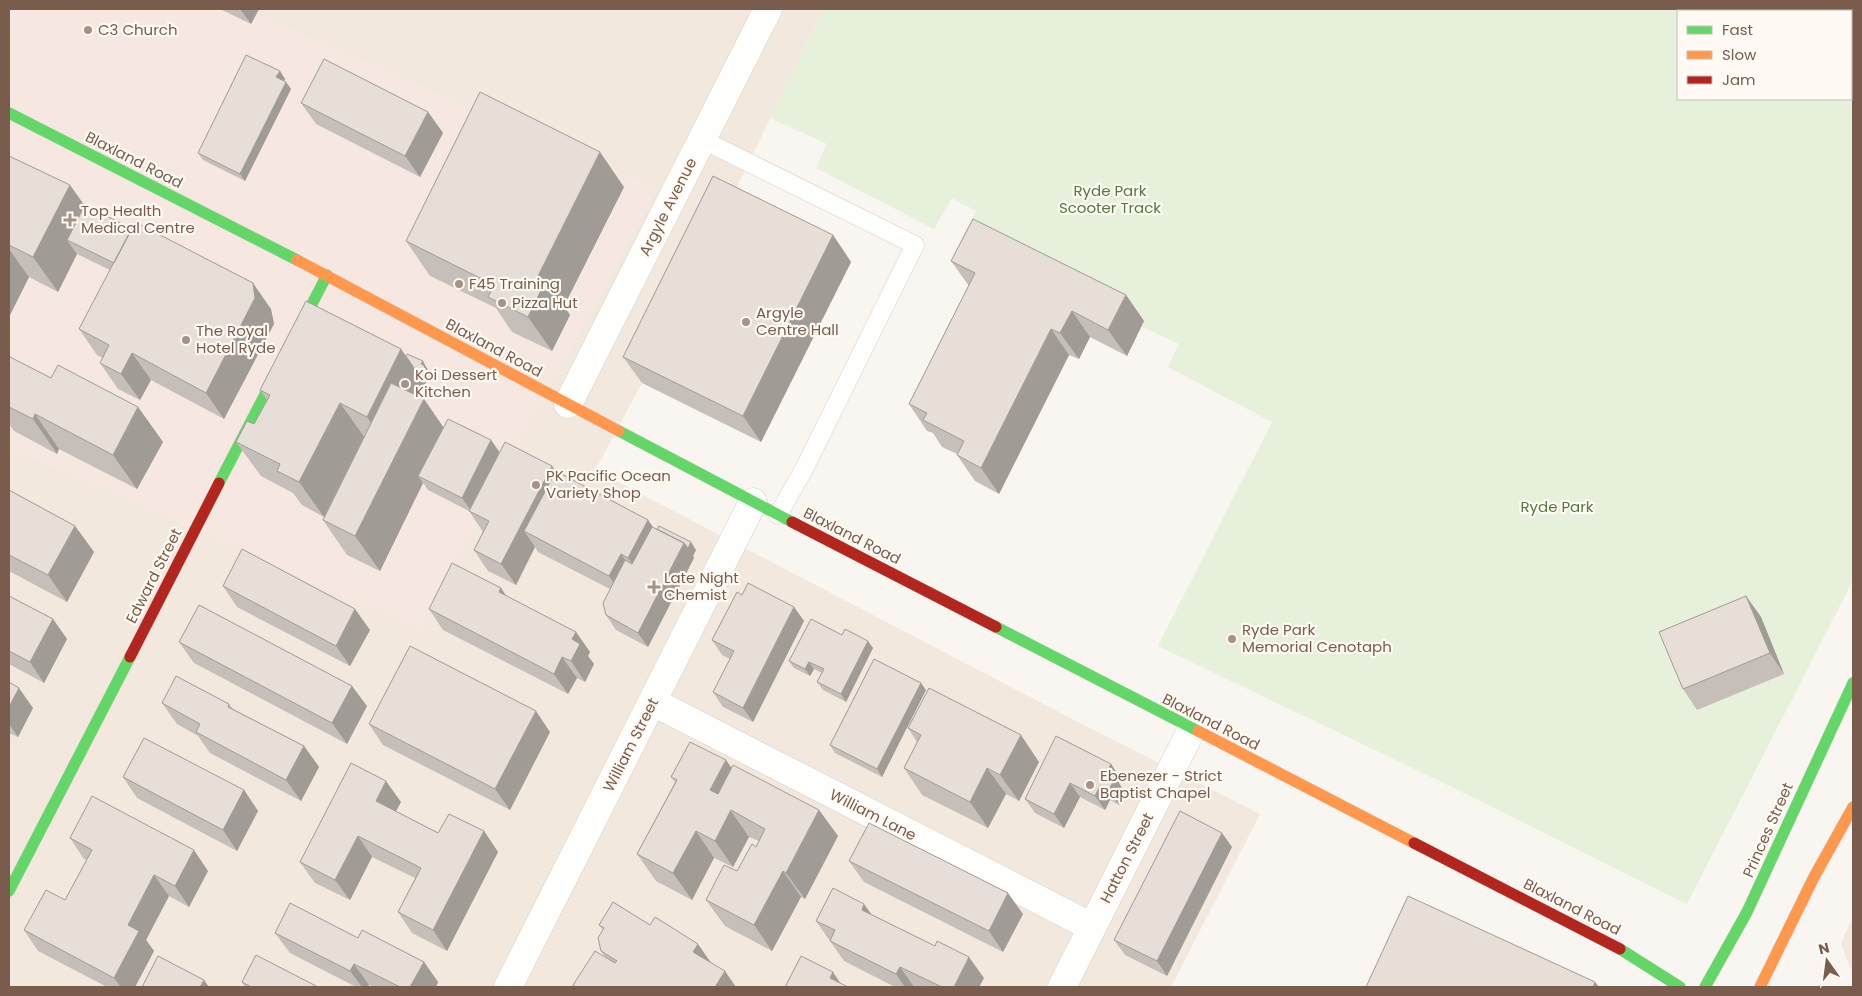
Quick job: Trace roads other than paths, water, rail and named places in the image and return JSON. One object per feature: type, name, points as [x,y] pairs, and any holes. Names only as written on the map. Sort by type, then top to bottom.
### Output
[{"type":"street","name":"Argyle Avenue","points":[[568,404],[768,9]]},
{"type":"street","name":"Blaxland Road","points":[[9,113],[327,275],[778,515],[1192,730],[1618,948],[1680,987]]},
{"type":"street","name":"Edward Street","points":[[9,892],[327,275]]},
{"type":"street","name":"William Street","points":[[508,987],[754,502]]},
{"type":"street","name":"Princes Street","points":[[1705,987],[1747,912],[1853,683]]},
{"type":"street","name":"William Lane","points":[[653,702],[1092,927]]},
{"type":"street","name":"Hatton Street","points":[[1062,987],[1192,730]]},
{"type":"street","points":[[1760,987],[1814,877],[1853,807]]},
{"type":"lane","points":[[703,140],[915,245],[803,471],[778,515]]},
{"type":"place","name":"C3 Church","points":[[88,30]]},
{"type":"place","name":"Top Health Medical Centre","points":[[70,220]]},
{"type":"place","name":"F45 Training","points":[[459,284]]},
{"type":"place","name":"Pizza Hut","points":[[502,303]]},
{"type":"place","name":"Argyle Centre Hall","points":[[746,322]]},
{"type":"place","name":"The Royal Hotel Ryde","points":[[186,340]]},
{"type":"place","name":"Koi Dessert Kitchen","points":[[405,384]]},
{"type":"place","name":"PK Pacific Ocean Variety Shop","points":[[536,485]]},
{"type":"place","name":"Late Night Chemist","points":[[654,587]]},
{"type":"place","name":"Ryde Park Memorial Cenotaph","points":[[1232,639]]},
{"type":"place","name":"Ebenezer - Strict Baptist Chapel","points":[[1090,785]]},
{"type":"park label","name":"Ryde Park Scooter Track","points":[[1110,200]]},
{"type":"park label","name":"Ryde Park","points":[[1557,507]]}]
